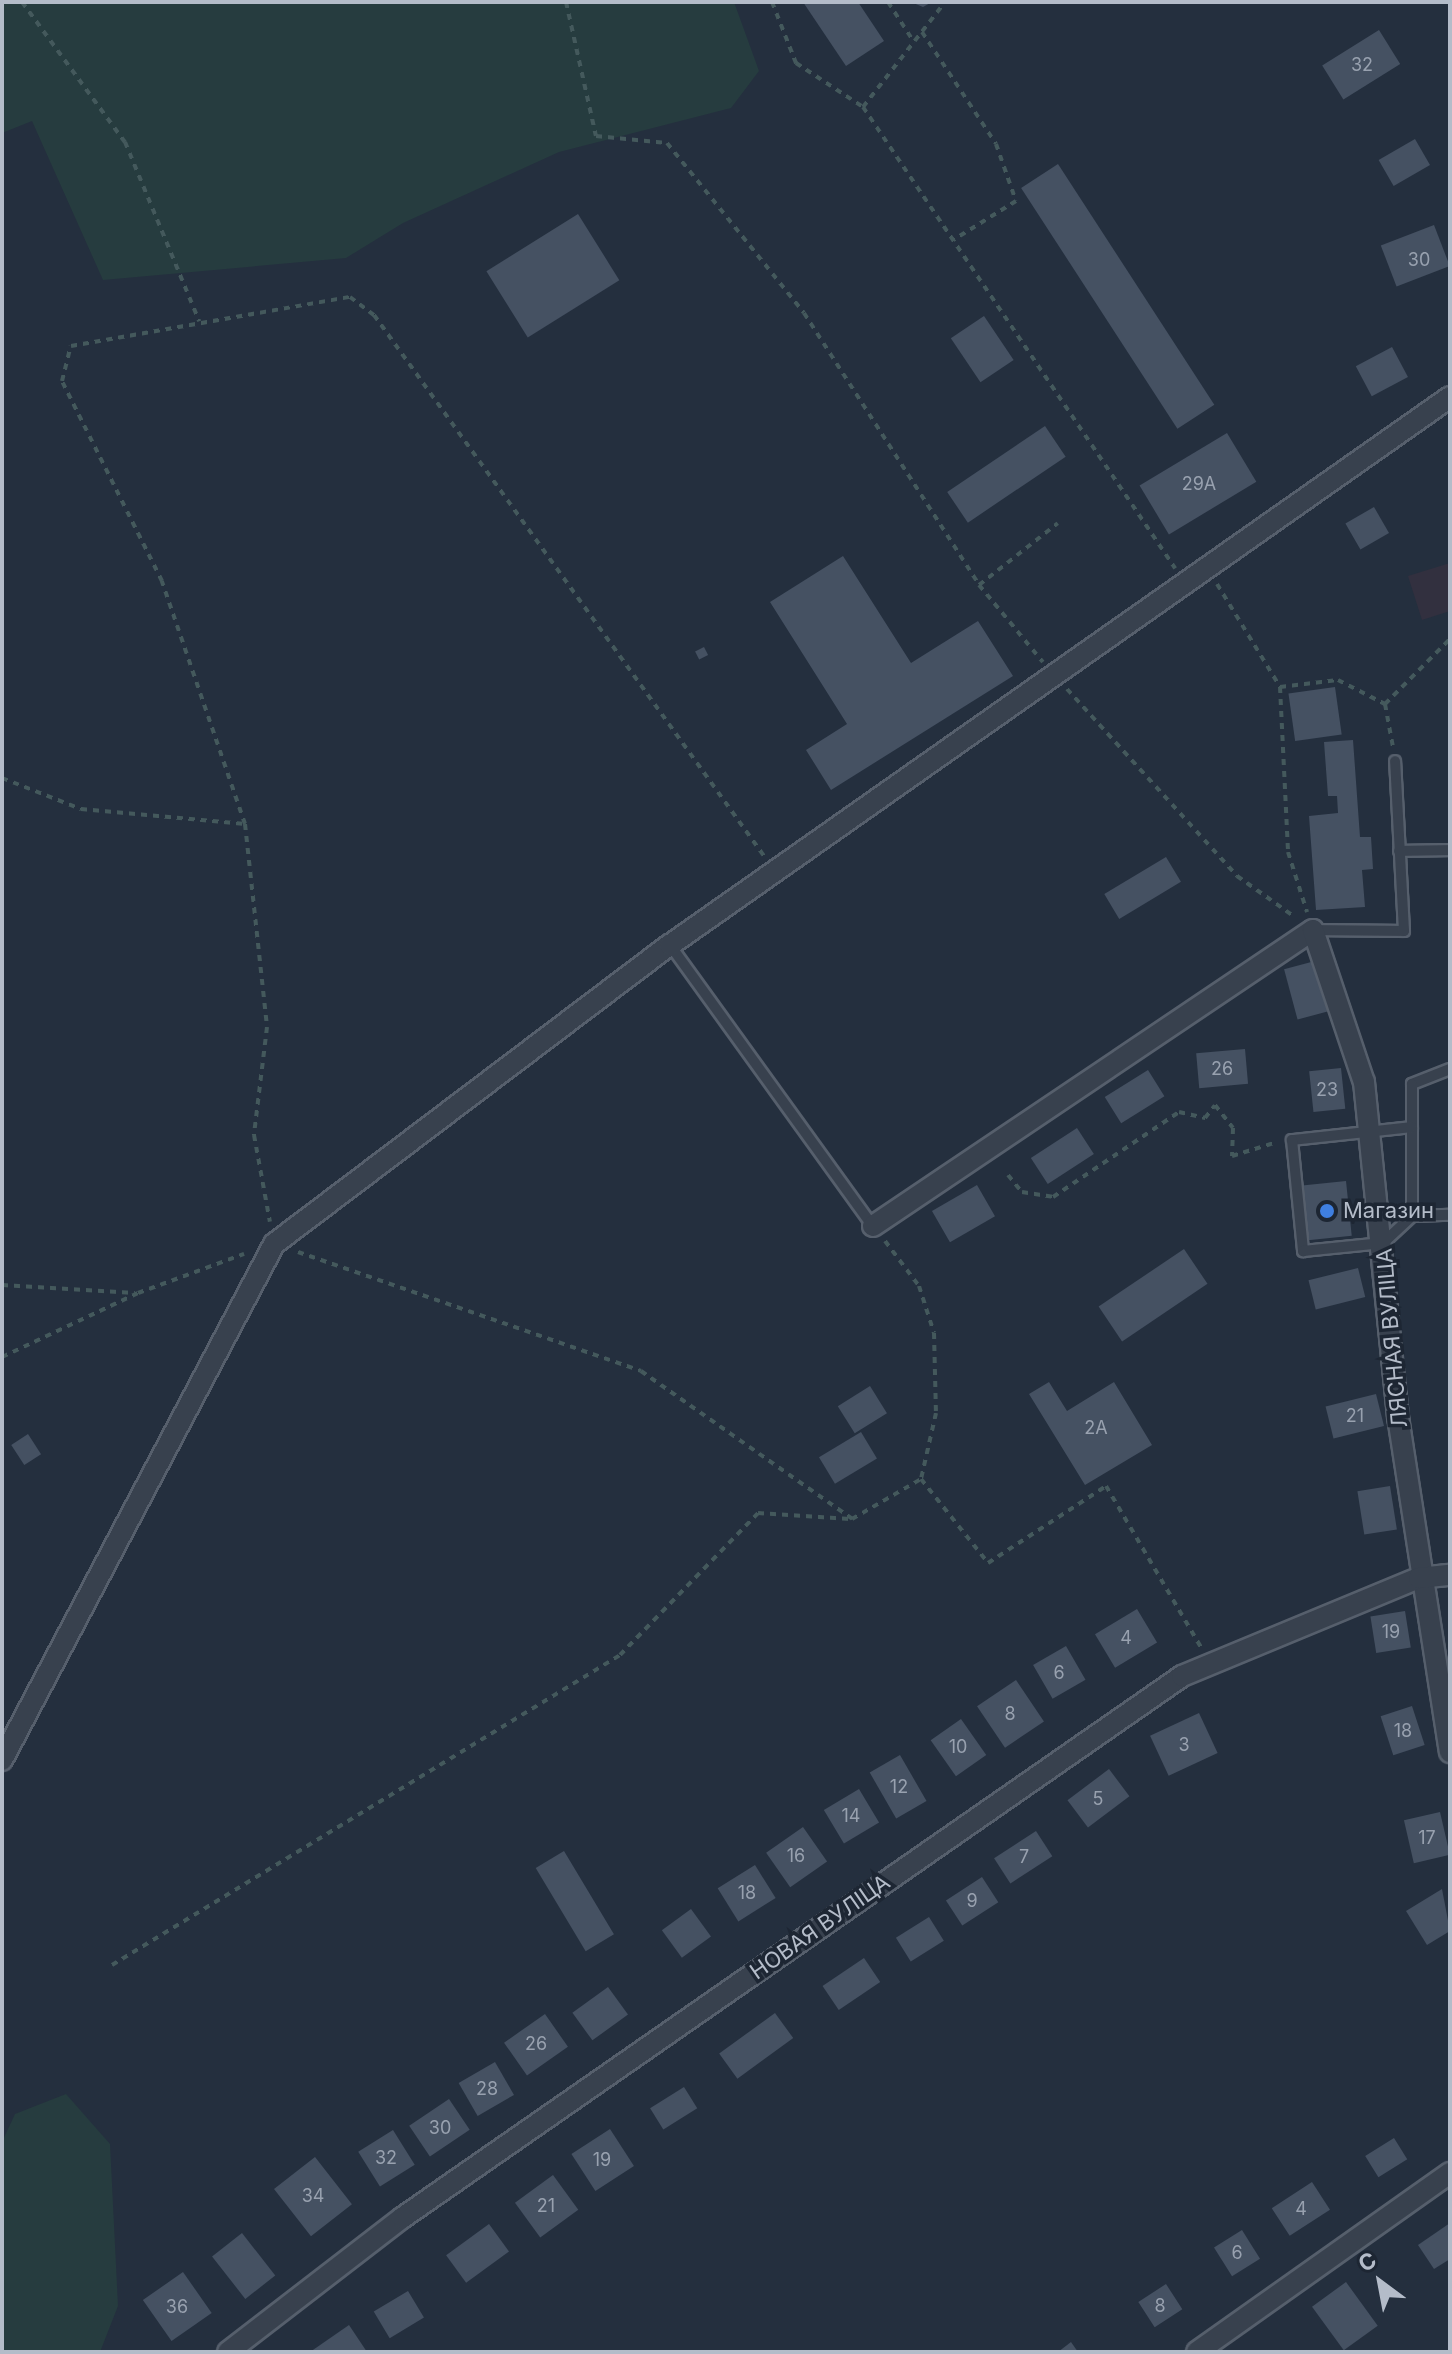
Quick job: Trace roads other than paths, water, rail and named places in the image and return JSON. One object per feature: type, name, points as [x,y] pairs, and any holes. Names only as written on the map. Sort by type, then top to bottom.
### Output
[{"type":"street","points":[[2,1760],[274,1244],[670,945],[1450,397]]},
{"type":"street","points":[[873,1226],[1313,930]]},
{"type":"street","name":"ЛЯСНАЯ ВУЛІЦА","points":[[1313,930],[1364,1082],[1419,1578],[1450,1752]]},
{"type":"street","name":"НОВАЯ ВУЛІЦА","points":[[228,2352],[467,2173],[1182,1676],[1419,1578],[1450,1575]]},
{"type":"street","points":[[1197,2352],[1450,2173]]},
{"type":"lane","points":[[1313,930],[1404,931],[1395,761]]},
{"type":"lane","points":[[1399,851],[1450,850]]},
{"type":"lane","points":[[670,945],[873,1226]]},
{"type":"lane","points":[[1412,1216],[1412,1084],[1450,1069]]},
{"type":"lane","points":[[1412,1127],[1292,1140],[1303,1251],[1383,1243],[1412,1216],[1450,1215]]},
{"type":"place","name":"Магазин","points":[[1327,1211]]}]
